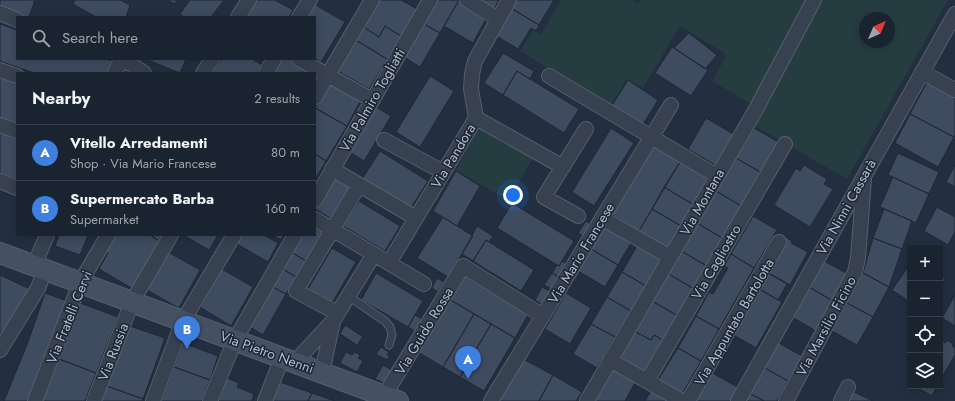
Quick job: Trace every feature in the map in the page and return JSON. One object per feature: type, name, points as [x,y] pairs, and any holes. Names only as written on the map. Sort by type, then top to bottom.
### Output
[{"type":"main road","name":"Via Pietro Nenni","points":[[0,253],[392,399]]},
{"type":"street","points":[[239,16],[249,0]]},
{"type":"street","points":[[300,16],[310,0]]},
{"type":"street","points":[[316,95],[372,0]]},
{"type":"street","name":"Via Palmiro Togliatti","points":[[316,198],[430,0]]},
{"type":"street","points":[[466,0],[498,19]]},
{"type":"street","name":"Via Pandora","points":[[389,263],[476,118],[471,89],[475,61],[509,0]]},
{"type":"street","name":"Via Montana","points":[[587,401],[755,111],[814,0]]},
{"type":"street","points":[[0,14],[16,20]]},
{"type":"street","name":"Via Ninni Cassarà","points":[[738,401],[955,14]]},
{"type":"street","points":[[116,72],[122,60]]},
{"type":"street","points":[[124,60],[142,72]]},
{"type":"street","points":[[204,72],[211,60]]},
{"type":"street","points":[[267,72],[273,60]]},
{"type":"street","points":[[301,60],[372,100]]},
{"type":"street","points":[[0,70],[16,76]]},
{"type":"street","points":[[922,72],[955,90]]},
{"type":"street","points":[[549,76],[717,176]]},
{"type":"street","name":"Via Mario Francese","points":[[490,401],[671,105]]},
{"type":"street","points":[[476,118],[562,167]]},
{"type":"street","points":[[0,125],[16,131]]},
{"type":"street","points":[[578,216],[544,197],[586,129]]},
{"type":"street","points":[[384,140],[443,172]]},
{"type":"street","name":"Via Cagliostro","points":[[647,381],[785,144]]},
{"type":"street","points":[[332,169],[416,218]]},
{"type":"street","name":"Via Marsilio Ficino","points":[[786,401],[855,272],[858,258],[864,176]]},
{"type":"street","points":[[0,181],[16,188]]},
{"type":"street","points":[[335,317],[296,291],[359,185]]},
{"type":"street","points":[[602,218],[670,256]]},
{"type":"street","points":[[316,220],[424,284]]},
{"type":"street","points":[[0,350],[38,288],[40,268],[47,236]]},
{"type":"street","name":"Via Fratelli Cervi","points":[[35,401],[80,283],[107,236]]},
{"type":"street","name":"Via Russia","points":[[94,401],[132,302],[170,236]]},
{"type":"street","points":[[153,401],[183,321],[233,236]]},
{"type":"street","points":[[210,401],[235,340],[294,236]]},
{"type":"street","name":"Via Appuntato Bartolotta","points":[[688,401],[779,242]]},
{"type":"street","points":[[265,401],[288,360],[335,317],[374,254]]},
{"type":"street","name":"Via Guido Rossa","points":[[392,399],[463,266],[543,316]]},
{"type":"street","points":[[322,373],[335,317]]},
{"type":"street","points":[[610,360],[682,401]]},
{"type":"street","points":[[841,401],[848,387]]},
{"type":"lane","points":[[348,296],[388,323],[392,335],[389,345]]},
{"type":"green space","points":[[561,0],[631,0],[638,4],[641,0],[814,0],[794,24],[751,104],[712,81],[727,55],[680,26],[643,88],[627,79],[610,107],[520,51],[533,30],[541,35]]},
{"type":"green space","points":[[821,0],[948,0],[847,179],[755,126]]},
{"type":"green space","points":[[480,127],[533,157],[509,201],[456,170]]},
{"type":"building","points":[[0,0],[35,0],[29,16],[20,16],[0,8]]},
{"type":"building","points":[[75,0],[120,0],[130,5],[126,16],[94,16],[73,4]]},
{"type":"building","points":[[167,0],[177,0],[175,4]]},
{"type":"building","points":[[190,0],[224,0],[212,16],[183,16],[180,14]]},
{"type":"building","points":[[254,0],[275,0],[293,10],[290,16],[245,16]]},
{"type":"building","points":[[378,0],[401,0],[417,9],[401,36],[385,26],[379,37],[362,26]]},
{"type":"building","points":[[437,0],[459,0],[440,33],[424,24]]},
{"type":"building","points":[[459,0],[487,17],[473,43],[444,26]]},
{"type":"building","points":[[480,0],[499,0],[494,9]]},
{"type":"building","points":[[513,0],[554,0],[539,25],[509,7]]},
{"type":"building","points":[[312,3],[345,22],[321,62],[316,59],[316,16],[305,16]]},
{"type":"building","points":[[509,7],[539,25],[536,31],[531,28],[518,49],[493,34]]},
{"type":"building","points":[[0,24],[16,30],[16,60],[112,61],[108,72],[31,72],[0,61]]},
{"type":"building","points":[[424,24],[440,33],[420,67],[404,57]]},
{"type":"building","points":[[362,26],[379,37],[385,26],[401,36],[387,59],[354,39]]},
{"type":"building","points":[[689,33],[717,55],[705,69],[674,48]]},
{"type":"building","points":[[354,39],[387,59],[369,89],[336,70]]},
{"type":"building","points":[[672,47],[708,70],[691,96],[655,73]]},
{"type":"building","points":[[503,53],[534,71],[530,79],[517,71],[503,95],[484,83]]},
{"type":"building","points":[[148,60],[186,60],[180,72]]},
{"type":"building","points":[[220,60],[254,60],[262,65],[258,72],[213,72]]},
{"type":"building","points":[[279,60],[293,60],[316,72],[273,72]]},
{"type":"building","points":[[517,71],[579,109],[564,133],[503,95]]},
{"type":"building","points":[[430,76],[454,91],[420,147],[396,132]]},
{"type":"building","points":[[0,77],[16,83],[16,124],[0,118]]},
{"type":"building","points":[[331,80],[362,98],[347,126],[316,109]]},
{"type":"building","points":[[628,80],[658,100],[642,126],[611,107]]},
{"type":"building","points":[[927,82],[955,97],[954,137],[910,114]]},
{"type":"building","points":[[374,106],[391,116],[364,161],[348,151]]},
{"type":"building","points":[[316,109],[347,126],[326,161],[316,155]]},
{"type":"building","points":[[910,114],[954,137],[938,167],[895,143]]},
{"type":"building","points":[[706,118],[735,135],[717,166],[688,149]]},
{"type":"building","points":[[611,128],[634,143],[594,206],[572,192]]},
{"type":"building","points":[[754,128],[780,143],[762,173],[736,158]]},
{"type":"building","points":[[0,131],[16,138],[16,180],[0,173]]},
{"type":"building","points":[[652,145],[680,162],[639,231],[611,214]]},
{"type":"building","points":[[380,151],[428,181],[410,209],[362,179]]},
{"type":"building","points":[[898,153],[939,172],[929,194],[888,175]]},
{"type":"building","points":[[316,155],[326,161],[316,178]]},
{"type":"building","points":[[736,158],[762,173],[743,207],[716,191]]},
{"type":"building","points":[[680,162],[709,179],[694,205],[664,187]]},
{"type":"building","points":[[804,165],[827,179],[824,184],[833,189],[810,227],[774,205],[796,168],[800,171]]},
{"type":"building","points":[[955,165],[955,187],[946,182]]},
{"type":"building","points":[[456,171],[480,186],[457,226],[433,211]]},
{"type":"building","points":[[334,177],[351,188],[332,219],[316,210]]},
{"type":"building","points":[[893,177],[929,194],[916,223],[880,207]]},
{"type":"building","points":[[664,187],[694,205],[681,226],[652,209]]},
{"type":"building","points":[[716,191],[743,207],[724,239],[697,223]]},
{"type":"building","points":[[359,201],[400,226],[385,251],[343,226]]},
{"type":"building","points":[[512,203],[574,241],[559,266],[497,228]]},
{"type":"building","points":[[937,207],[955,217],[955,232],[948,245],[924,231]]},
{"type":"building","points":[[652,209],[681,226],[668,248],[639,231]]},
{"type":"building","points":[[884,209],[912,221],[902,249],[873,238]]},
{"type":"building","points":[[753,216],[777,230],[754,268],[731,254]]},
{"type":"building","points":[[443,217],[473,236],[448,277],[417,258]]},
{"type":"building","points":[[586,221],[594,226],[586,238],[578,233]]},
{"type":"building","points":[[697,223],[724,239],[707,266],[681,251]]},
{"type":"building","points":[[316,226],[324,230],[306,261],[293,253],[302,236],[316,236]]},
{"type":"building","points":[[477,226],[493,236],[489,242],[486,240],[473,261],[462,254]]},
{"type":"building","points":[[605,227],[631,243],[618,265],[591,249]]},
{"type":"building","points":[[59,236],[88,236],[80,255],[55,246]]},
{"type":"building","points":[[113,236],[152,236],[161,242],[133,289],[99,269],[108,253],[105,251]]},
{"type":"building","points":[[152,236],[164,236],[161,242]]},
{"type":"building","points":[[185,236],[217,236],[209,250]]},
{"type":"building","points":[[241,236],[266,236],[278,243],[268,262],[237,244]]},
{"type":"building","points":[[274,236],[283,236],[281,240]]},
{"type":"building","points":[[784,236],[792,241],[791,243],[808,252],[790,285],[765,271]]},
{"type":"building","points":[[873,238],[902,249],[889,287],[863,273]]},
{"type":"building","points":[[486,240],[534,270],[521,291],[473,261]]},
{"type":"building","points":[[638,244],[662,258],[646,286],[622,272]]},
{"type":"building","points":[[332,248],[356,262],[332,303],[308,289]]},
{"type":"building","points":[[591,249],[618,265],[605,287],[578,271]]},
{"type":"building","points":[[681,251],[707,266],[694,289],[667,273]]},
{"type":"building","points":[[168,252],[200,270],[179,308],[147,290]]},
{"type":"building","points":[[293,253],[306,261],[296,277],[283,269]]},
{"type":"building","points":[[731,254],[754,268],[719,329],[696,316],[709,292],[713,294],[728,268],[724,266]]},
{"type":"building","points":[[562,261],[570,266],[562,279],[552,273],[557,265],[559,266]]},
{"type":"building","points":[[824,261],[848,274],[833,301],[809,287]]},
{"type":"building","points":[[907,268],[907,300],[892,290]]},
{"type":"building","points":[[222,269],[253,287],[231,326],[200,307]]},
{"type":"building","points":[[283,269],[296,277],[286,294],[273,287]]},
{"type":"building","points":[[622,272],[646,286],[631,311],[607,297]]},
{"type":"building","points":[[376,273],[423,301],[408,327],[361,300]]},
{"type":"building","points":[[552,273],[562,279],[555,291],[544,285]]},
{"type":"building","points":[[667,273],[694,289],[678,316],[652,301]]},
{"type":"building","points":[[768,273],[787,284],[778,300],[759,289]]},
{"type":"building","points":[[863,273],[889,287],[873,317],[847,303]]},
{"type":"building","points":[[464,274],[529,313],[515,338],[449,299]]},
{"type":"building","points":[[0,275],[30,289],[0,336]]},
{"type":"building","points":[[437,278],[444,282],[438,292],[432,288]]},
{"type":"building","points":[[273,287],[286,294],[263,335],[250,327]]},
{"type":"building","points":[[542,287],[551,292],[543,305],[535,300]]},
{"type":"building","points":[[756,287],[782,302],[756,348],[730,333]]},
{"type":"building","points":[[809,287],[833,301],[816,331],[792,317]]},
{"type":"building","points":[[45,293],[67,301],[28,401],[4,401],[28,342]]},
{"type":"building","points":[[566,293],[591,308],[570,344],[545,329]]},
{"type":"building","points":[[955,295],[955,326],[943,319]]},
{"type":"building","points":[[607,297],[631,311],[615,337],[591,324]]},
{"type":"building","points":[[449,299],[474,314],[443,367],[418,352]]},
{"type":"building","points":[[652,301],[678,316],[664,341],[654,335],[651,340],[634,331]]},
{"type":"building","points":[[80,303],[118,317],[96,373],[59,359]]},
{"type":"building","points":[[847,303],[873,317],[857,345],[832,331]]},
{"type":"building","points":[[474,314],[491,324],[460,377],[443,367]]},
{"type":"building","points":[[415,315],[422,319],[415,331],[408,327]]},
{"type":"building","points":[[696,316],[719,329],[701,361],[678,348]]},
{"type":"building","points":[[491,324],[515,338],[484,391],[460,377]]},
{"type":"building","points":[[591,324],[615,337],[597,368],[573,354]]},
{"type":"building","points":[[127,325],[165,338],[143,399],[104,385]]},
{"type":"building","points":[[345,325],[363,337],[357,345],[340,334]]},
{"type":"building","points":[[634,331],[651,340],[654,335],[664,341],[645,374],[618,359]]},
{"type":"building","points":[[947,340],[953,344],[952,346],[955,348],[955,355],[943,376],[943,341],[945,343]]},
{"type":"building","points":[[777,342],[802,356],[788,381],[763,367]]},
{"type":"building","points":[[183,343],[218,356],[210,380],[174,367]]},
{"type":"building","points":[[381,347],[389,352],[387,355],[390,356],[387,360],[376,354]]},
{"type":"building","points":[[678,348],[701,361],[682,394],[658,380]]},
{"type":"building","points":[[346,352],[352,355],[354,352],[360,355],[358,358],[363,361],[357,372],[340,363]]},
{"type":"building","points":[[59,359],[96,373],[85,401],[42,401]]},
{"type":"building","points":[[523,359],[553,375],[539,401],[499,401]]},
{"type":"building","points":[[383,365],[393,371],[386,384],[375,379]]},
{"type":"building","points":[[174,367],[210,380],[202,401],[161,401]]},
{"type":"building","points":[[763,367],[788,381],[777,401],[764,401],[749,393]]},
{"type":"building","points":[[613,368],[636,381],[625,401],[593,401]]},
{"type":"building","points":[[709,371],[739,388],[731,401],[692,401]]},
{"type":"building","points":[[553,375],[582,392],[576,401],[539,401]]},
{"type":"building","points":[[227,378],[239,383],[237,387],[254,394],[252,401],[218,401]]},
{"type":"building","points":[[277,381],[312,393],[308,401],[270,401]]},
{"type":"building","points":[[104,385],[143,399],[142,401],[98,401]]},
{"type":"building","points":[[652,389],[672,401],[645,401]]},
{"type":"building","points":[[919,389],[936,389],[932,396]]},
{"type":"building","points":[[850,390],[873,401],[844,401]]},
{"type":"building","points":[[312,393],[335,401],[308,401]]},
{"type":"building","points":[[749,393],[764,401],[745,401]]},
{"type":"place","name":"Supermercato Barba","points":[[187,349]]},
{"type":"place","name":"Vitello Arredamenti","points":[[468,379]]}]
